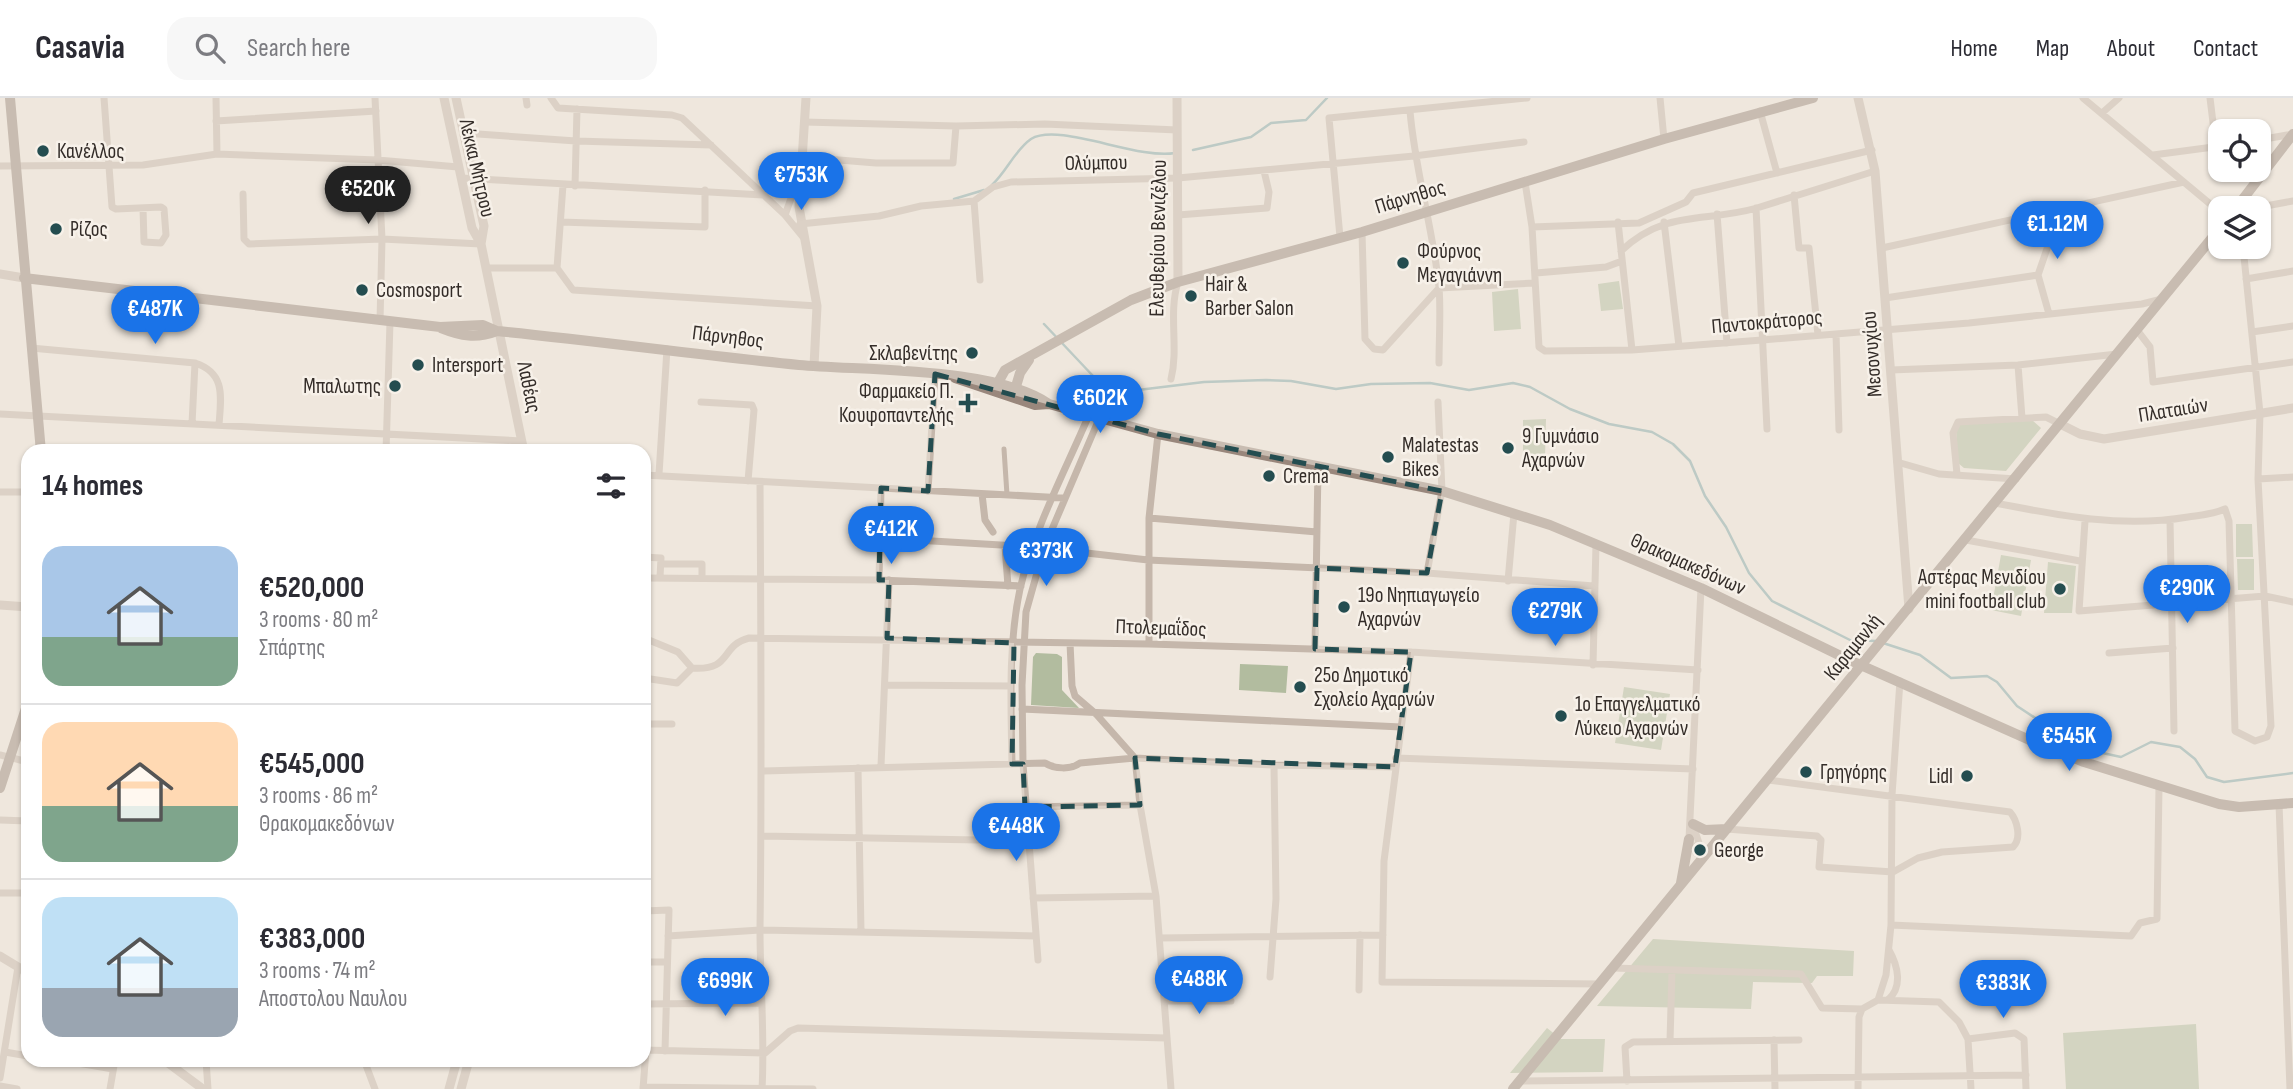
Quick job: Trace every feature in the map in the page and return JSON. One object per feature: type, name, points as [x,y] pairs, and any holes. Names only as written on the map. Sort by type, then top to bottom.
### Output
[{"type":"main road","points":[[10,98],[40,444]]},
{"type":"main road","name":"Πάρνηθος","points":[[995,388],[1005,370],[1131,300],[1178,282],[1362,232],[1664,139],[1814,98]]},
{"type":"main road","points":[[2245,196],[2293,134]]},
{"type":"main road","name":"Καραμανλή","points":[[1516,1085],[1891,632],[2208,243]]},
{"type":"main road","name":"Πάρνηθος","points":[[24,278],[440,327],[483,325],[497,331],[814,366],[936,374],[1014,393]]},
{"type":"main road","points":[[1014,393],[1029,359]]},
{"type":"main road","name":"Θρακομακεδόνων","points":[[1014,393],[1038,396],[1049,404],[1158,434],[1442,491],[1514,513],[1701,588],[1863,666],[2034,742],[2219,804],[2239,807],[2293,803]]},
{"type":"main road","points":[[0,788],[5,757],[21,719]]},
{"type":"main road","points":[[1692,821],[1705,830],[1727,829]]},
{"type":"main road","points":[[1681,887],[1689,839]]},
{"type":"street","points":[[104,98],[112,206],[164,209],[166,236],[161,243],[144,242],[143,208]]},
{"type":"street","points":[[216,98],[217,154]]},
{"type":"street","points":[[375,98],[385,321],[386,444]]},
{"type":"street","name":"Λέκκα Μήτρου","points":[[444,98],[472,228],[481,244],[497,331]]},
{"type":"street","name":"Λέκκα Μήτρου","points":[[456,98],[484,226],[481,244]]},
{"type":"street","points":[[551,98],[558,108],[672,115],[682,118],[785,215],[803,237],[806,249]]},
{"type":"street","points":[[806,98],[800,224],[817,306],[814,366]]},
{"type":"street","name":"Ελευθερίου Βενιζέλου","points":[[1171,379],[1175,359],[1172,305],[1178,282],[1177,98]]},
{"type":"street","points":[[1340,237],[1329,118],[1527,98]]},
{"type":"street","points":[[1660,98],[1664,139]]},
{"type":"street","name":"Μεσονυχίου","points":[[1858,98],[1875,171],[1909,609]]},
{"type":"street","points":[[2083,98],[2208,202]]},
{"type":"street","points":[[2102,113],[2119,98]]},
{"type":"street","points":[[2210,98],[2214,119]]},
{"type":"street","points":[[575,186],[577,109]]},
{"type":"street","points":[[216,121],[376,111]]},
{"type":"street","points":[[1410,111],[1413,156],[1427,211],[1439,288],[1439,363]]},
{"type":"street","points":[[1760,111],[1777,173]]},
{"type":"street","points":[[804,122],[956,126],[1045,124],[1177,130]]},
{"type":"street","points":[[802,157],[876,163],[953,163],[956,126]]},
{"type":"street","points":[[464,133],[576,141],[711,145]]},
{"type":"street","points":[[2271,138],[2293,134]]},
{"type":"street","name":"Ολύμπου","points":[[800,224],[879,216],[920,205],[974,201],[993,187],[1011,182],[1178,178],[1413,156],[1524,142]]},
{"type":"street","points":[[2153,155],[2208,147]]},
{"type":"street","points":[[1532,227],[1639,223],[1686,202],[1693,193],[1872,150]]},
{"type":"street","points":[[0,166],[143,165],[217,154],[379,160],[458,167]]},
{"type":"street","points":[[785,215],[802,157]]},
{"type":"street","points":[[1178,215],[1268,208],[1269,192],[1264,171]]},
{"type":"street","points":[[1621,251],[1639,234],[1664,222],[1756,208],[1875,171]]},
{"type":"street","points":[[461,178],[764,195]]},
{"type":"street","name":"Παντοκράτορος","points":[[1525,182],[1536,273],[1534,283],[1539,347],[1545,351],[1632,350],[1887,330],[2142,304],[2163,298]]},
{"type":"street","points":[[1882,248],[2184,182]]},
{"type":"street","points":[[563,185],[557,268],[573,290],[817,306]]},
{"type":"street","points":[[561,222],[705,226],[705,190]]},
{"type":"street","points":[[243,194],[244,239],[249,244],[382,239],[481,244]]},
{"type":"street","points":[[1794,195],[1799,248],[1809,248],[1818,335]]},
{"type":"street","points":[[974,201],[980,280]]},
{"type":"street","points":[[2271,205],[2293,201]]},
{"type":"street","points":[[1756,208],[1767,429]]},
{"type":"street","points":[[2049,314],[2038,275],[2051,237],[2050,212]]},
{"type":"street","points":[[1717,214],[1727,343]]},
{"type":"street","points":[[1618,222],[1632,350]]},
{"type":"street","points":[[1664,222],[1679,346]]},
{"type":"street","points":[[1362,232],[1364,339],[1374,349],[1383,350],[1439,288],[1534,283]]},
{"type":"street","points":[[1995,503],[2085,521],[2170,520],[2225,509],[2229,521],[2234,599],[2235,731],[2250,740],[2267,737],[2272,726],[2258,479],[2260,413],[2244,259]]},
{"type":"street","points":[[1536,273],[1606,267],[1622,261]]},
{"type":"street","points":[[486,268],[557,268]]},
{"type":"street","points":[[2246,279],[2293,271]]},
{"type":"street","name":"Πάρνηθος","points":[[0,274],[24,278]]},
{"type":"street","points":[[1885,298],[2038,275]]},
{"type":"street","points":[[2252,332],[2293,326]]},
{"type":"street","points":[[2137,330],[2150,346],[2153,382],[2293,362]]},
{"type":"street","name":"Λαθέας","points":[[497,331],[523,444]]},
{"type":"street","points":[[1836,334],[1839,430]]},
{"type":"street","points":[[31,348],[195,363],[210,368],[216,374],[221,398],[219,425]]},
{"type":"street","points":[[659,474],[667,349]]},
{"type":"street","points":[[1891,370],[2018,365],[2117,354]]},
{"type":"street","points":[[192,424],[195,363]]},
{"type":"street","points":[[2018,365],[2022,418]]},
{"type":"street","points":[[928,491],[936,374]]},
{"type":"street","points":[[701,402],[751,405],[754,410],[748,481]]},
{"type":"street","points":[[1427,573],[1442,491],[1438,402]]},
{"type":"street","name":"Πλαταιών","points":[[2060,424],[2080,434],[2104,439],[2293,408]]},
{"type":"street","points":[[0,414],[386,433],[502,444]]},
{"type":"street","points":[[1012,764],[1011,686],[1021,586],[1053,498],[1094,417]]},
{"type":"street","points":[[1038,960],[1023,764],[1026,612],[1044,548],[1094,417]]},
{"type":"street","points":[[1957,474],[1953,429],[1958,422],[2046,417],[2060,424]]},
{"type":"street","points":[[1149,643],[1149,518],[1158,434]]},
{"type":"street","points":[[1004,449],[1007,495]]},
{"type":"street","points":[[1897,462],[1928,472],[2015,479]]},
{"type":"street","points":[[1315,649],[1318,467]]},
{"type":"street","points":[[651,475],[1064,498]]},
{"type":"street","points":[[2258,479],[2293,477]]},
{"type":"street","points":[[760,482],[760,640],[764,771],[760,1003],[765,1054],[762,1088]]},
{"type":"street","points":[[879,580],[881,488]]},
{"type":"street","points":[[0,492],[21,492]]},
{"type":"street","points":[[982,494],[985,520],[993,532]]},
{"type":"street","points":[[1508,581],[1514,513]]},
{"type":"street","points":[[1149,518],[1317,532]]},
{"type":"street","points":[[2170,520],[2174,603],[2174,731]]},
{"type":"street","points":[[2085,521],[2080,561],[2079,611],[2265,596],[2293,602]]},
{"type":"street","points":[[881,538],[1034,547],[1148,560],[1427,573],[1594,586]]},
{"type":"street","points":[[1966,540],[2080,561]]},
{"type":"street","points":[[1593,665],[1596,544]]},
{"type":"street","points":[[1005,546],[1008,586]]},
{"type":"street","points":[[651,557],[661,558],[660,577]]},
{"type":"street","points":[[661,564],[702,564],[702,578]]},
{"type":"street","points":[[651,578],[889,580],[1021,586]]},
{"type":"street","points":[[881,766],[889,580]]},
{"type":"street","points":[[1701,588],[1692,821],[1689,839],[1696,853],[1704,859]]},
{"type":"street","points":[[0,605],[21,606]]},
{"type":"street","name":"Πτολεμαΐδος","points":[[651,679],[677,683],[692,668],[712,669],[741,640],[887,638],[1412,652],[1698,670]]},
{"type":"street","points":[[651,642],[678,652],[692,668]]},
{"type":"street","points":[[1070,643],[1073,691],[1135,758],[1140,805],[1156,896],[1171,1089]]},
{"type":"street","points":[[2109,653],[2173,648]]},
{"type":"street","points":[[1412,652],[1384,862],[1382,982],[1600,984]]},
{"type":"street","points":[[1878,1000],[1884,989],[1891,925],[1892,795],[1900,681]]},
{"type":"street","points":[[885,685],[1011,686]]},
{"type":"street","points":[[1022,709],[1401,727]]},
{"type":"street","points":[[651,724],[672,724]]},
{"type":"street","points":[[764,771],[1012,764],[1073,767],[1080,763],[1135,758],[1274,765],[1396,762],[1693,769]]},
{"type":"street","points":[[1270,976],[1271,936],[1276,899],[1274,765]]},
{"type":"street","points":[[858,768],[857,837],[861,932]]},
{"type":"street","points":[[1727,829],[1817,836],[1821,840],[1819,867],[1893,872],[1918,858],[1942,852],[2013,847],[2018,840],[2017,828],[2010,811],[1768,780]]},
{"type":"street","points":[[1891,925],[2132,936],[2140,923],[2157,919],[2160,786]]},
{"type":"street","points":[[2279,804],[2290,1089]]},
{"type":"street","points":[[1025,807],[1140,805]]},
{"type":"street","points":[[0,820],[21,821]]},
{"type":"street","points":[[1692,821],[1704,859]]},
{"type":"street","points":[[762,836],[1028,841]]},
{"type":"street","points":[[0,893],[21,893]]},
{"type":"street","points":[[1033,898],[1156,896]]},
{"type":"street","points":[[651,911],[669,910],[665,1051]]},
{"type":"street","points":[[668,936],[760,930],[1036,936]]},
{"type":"street","points":[[1160,938],[1383,934]]},
{"type":"street","points":[[1359,990],[1360,935]]},
{"type":"street","points":[[1887,1000],[1894,994],[1897,985],[1896,966],[1889,950]]},
{"type":"street","points":[[0,957],[21,969]]},
{"type":"street","points":[[651,962],[667,962]]},
{"type":"street","points":[[0,1078],[5,1052],[4,1031],[18,967]]},
{"type":"street","points":[[1613,968],[1801,974],[1822,1008],[1862,1009],[1878,1000],[1939,1002],[1959,1023],[1968,1038],[1971,1089]]},
{"type":"street","points":[[1670,1041],[1672,971]]},
{"type":"street","points":[[1165,1001],[1231,1001]]},
{"type":"street","points":[[651,1004],[760,1003]]},
{"type":"street","points":[[1858,1089],[1862,1009]]},
{"type":"street","points":[[651,1050],[765,1054],[790,1031],[799,1028],[1166,1038]]},
{"type":"street","points":[[1968,1038],[2020,1035],[2024,1039],[2026,1089]]},
{"type":"street","points":[[1774,1040],[1774,1089]]},
{"type":"street","points":[[1628,1081],[1625,1047],[1629,1043],[1799,1040]]},
{"type":"street","points":[[5,1052],[21,1055]]},
{"type":"street","points":[[110,1089],[114,1067]]},
{"type":"street","points":[[173,1067],[206,1089]]},
{"type":"street","points":[[206,1067],[206,1089]]},
{"type":"street","points":[[367,1067],[376,1089]]},
{"type":"street","points":[[449,1089],[455,1067]]},
{"type":"street","points":[[461,1089],[467,1067]]},
{"type":"street","points":[[644,1067],[643,1088],[813,1089]]},
{"type":"street","points":[[1516,1085],[1858,1076],[2026,1075]]},
{"type":"street","points":[[1939,1077],[1939,1089]]},
{"type":"street","points":[[0,1086],[17,1089]]},
{"type":"highlighted area","points":[[935,374],[1158,434],[1442,491],[1427,573],[1317,568],[1315,649],[1411,652],[1395,767],[1135,758],[1140,805],[1025,807],[1023,764],[1012,764],[1014,643],[887,638],[889,580],[879,580],[881,488],[928,491]]},
{"type":"green space","points":[[1619,281],[1623,309],[1601,311],[1598,284]]},
{"type":"green space","points":[[1518,289],[1521,329],[1494,331],[1492,292]]},
{"type":"green space","points":[[1546,419],[1545,457],[1523,456],[1523,420]]},
{"type":"green space","points":[[2032,420],[2041,428],[2006,471],[1964,468],[1958,463],[1956,429],[1961,423]]},
{"type":"green space","points":[[2236,524],[2252,524],[2253,557],[2236,557]]},
{"type":"green space","points":[[2001,555],[2031,560],[2021,616],[1991,610]]},
{"type":"green space","points":[[2237,559],[2254,559],[2254,590],[2238,590]]},
{"type":"green space","name":"Αστέρας Μενιδίου mini football club","points":[[2048,562],[2076,566],[2072,613],[2044,613]]},
{"type":"green space","points":[[1036,653],[1057,654],[1062,657],[1062,690],[1079,708],[1031,705],[1033,657]]},
{"type":"green space","points":[[1240,664],[1288,666],[1286,693],[1239,690]]},
{"type":"green space","points":[[1624,687],[1670,694],[1661,750],[1615,743]]},
{"type":"green space","points":[[1653,939],[1854,951],[1853,976],[1817,976],[1812,983],[1753,982],[1751,1009],[1597,1006]]},
{"type":"green space","points":[[2196,1024],[2199,1089],[2066,1089],[2063,1033]]},
{"type":"green space","points":[[1547,1028],[1561,1039],[1605,1039],[1603,1072],[1510,1073]]},
{"type":"waterway","points":[[1193,150],[1251,137],[1271,123],[1306,120],[1327,98]]},
{"type":"waterway","points":[[992,185],[1025,144],[1044,135],[1079,138],[1159,154],[1175,153]]},
{"type":"waterway","points":[[954,199],[984,190]]},
{"type":"waterway","points":[[1044,324],[1094,377],[1122,388],[1138,390],[1204,382],[1266,380],[1291,381],[1336,389],[1371,384],[1430,383],[1469,390],[1513,383],[1530,387],[1570,409],[1609,424],[1652,432],[1673,444],[1690,461],[1705,496],[1726,527],[1749,573],[1772,601],[1850,640],[1876,641]]},
{"type":"waterway","points":[[1883,643],[1920,655],[1951,678],[1987,676],[1997,682],[2017,706],[2055,731],[2076,737],[2098,752],[2121,757],[2151,742],[2180,747],[2195,759],[2207,777],[2224,782],[2293,773]]},
{"type":"place","name":"Κανέλλος","points":[[43,151]]},
{"type":"place","name":"Ρίζος","points":[[56,229]]},
{"type":"place","name":"Φούρνος Μεγαγιάννη","points":[[1403,263]]},
{"type":"place","name":"Cosmosport","points":[[362,290]]},
{"type":"place","name":"Hair & Barber Salon","points":[[1191,296]]},
{"type":"place","name":"Σκλαβενίτης","points":[[972,353]]},
{"type":"place","name":"Intersport","points":[[418,365]]},
{"type":"place","name":"Μπαλωτης","points":[[395,386]]},
{"type":"place","name":"Φαρμακείο Π. Κουφοπαντελής","points":[[968,403]]},
{"type":"place","name":"9 Γυμνάσιο Αχαρνών","points":[[1508,448]]},
{"type":"place","name":"Malatestas Bikes","points":[[1388,457]]},
{"type":"place","name":"Crema","points":[[1269,476]]},
{"type":"place","name":"Αστέρας Μενιδίου mini football club","points":[[2060,589]]},
{"type":"place","name":"19ο Νηπιαγωγείο Αχαρνών","points":[[1344,607]]},
{"type":"place","name":"25ο Δημοτικό Σχολείο Αχαρνών","points":[[1300,687]]},
{"type":"place","name":"1ο Επαγγελματικό Λύκειο Αχαρνών","points":[[1561,716]]},
{"type":"place","name":"Γρηγόρης","points":[[1806,772]]},
{"type":"place","name":"Lidl","points":[[1967,776]]},
{"type":"place","name":"George","points":[[1700,850]]}]
